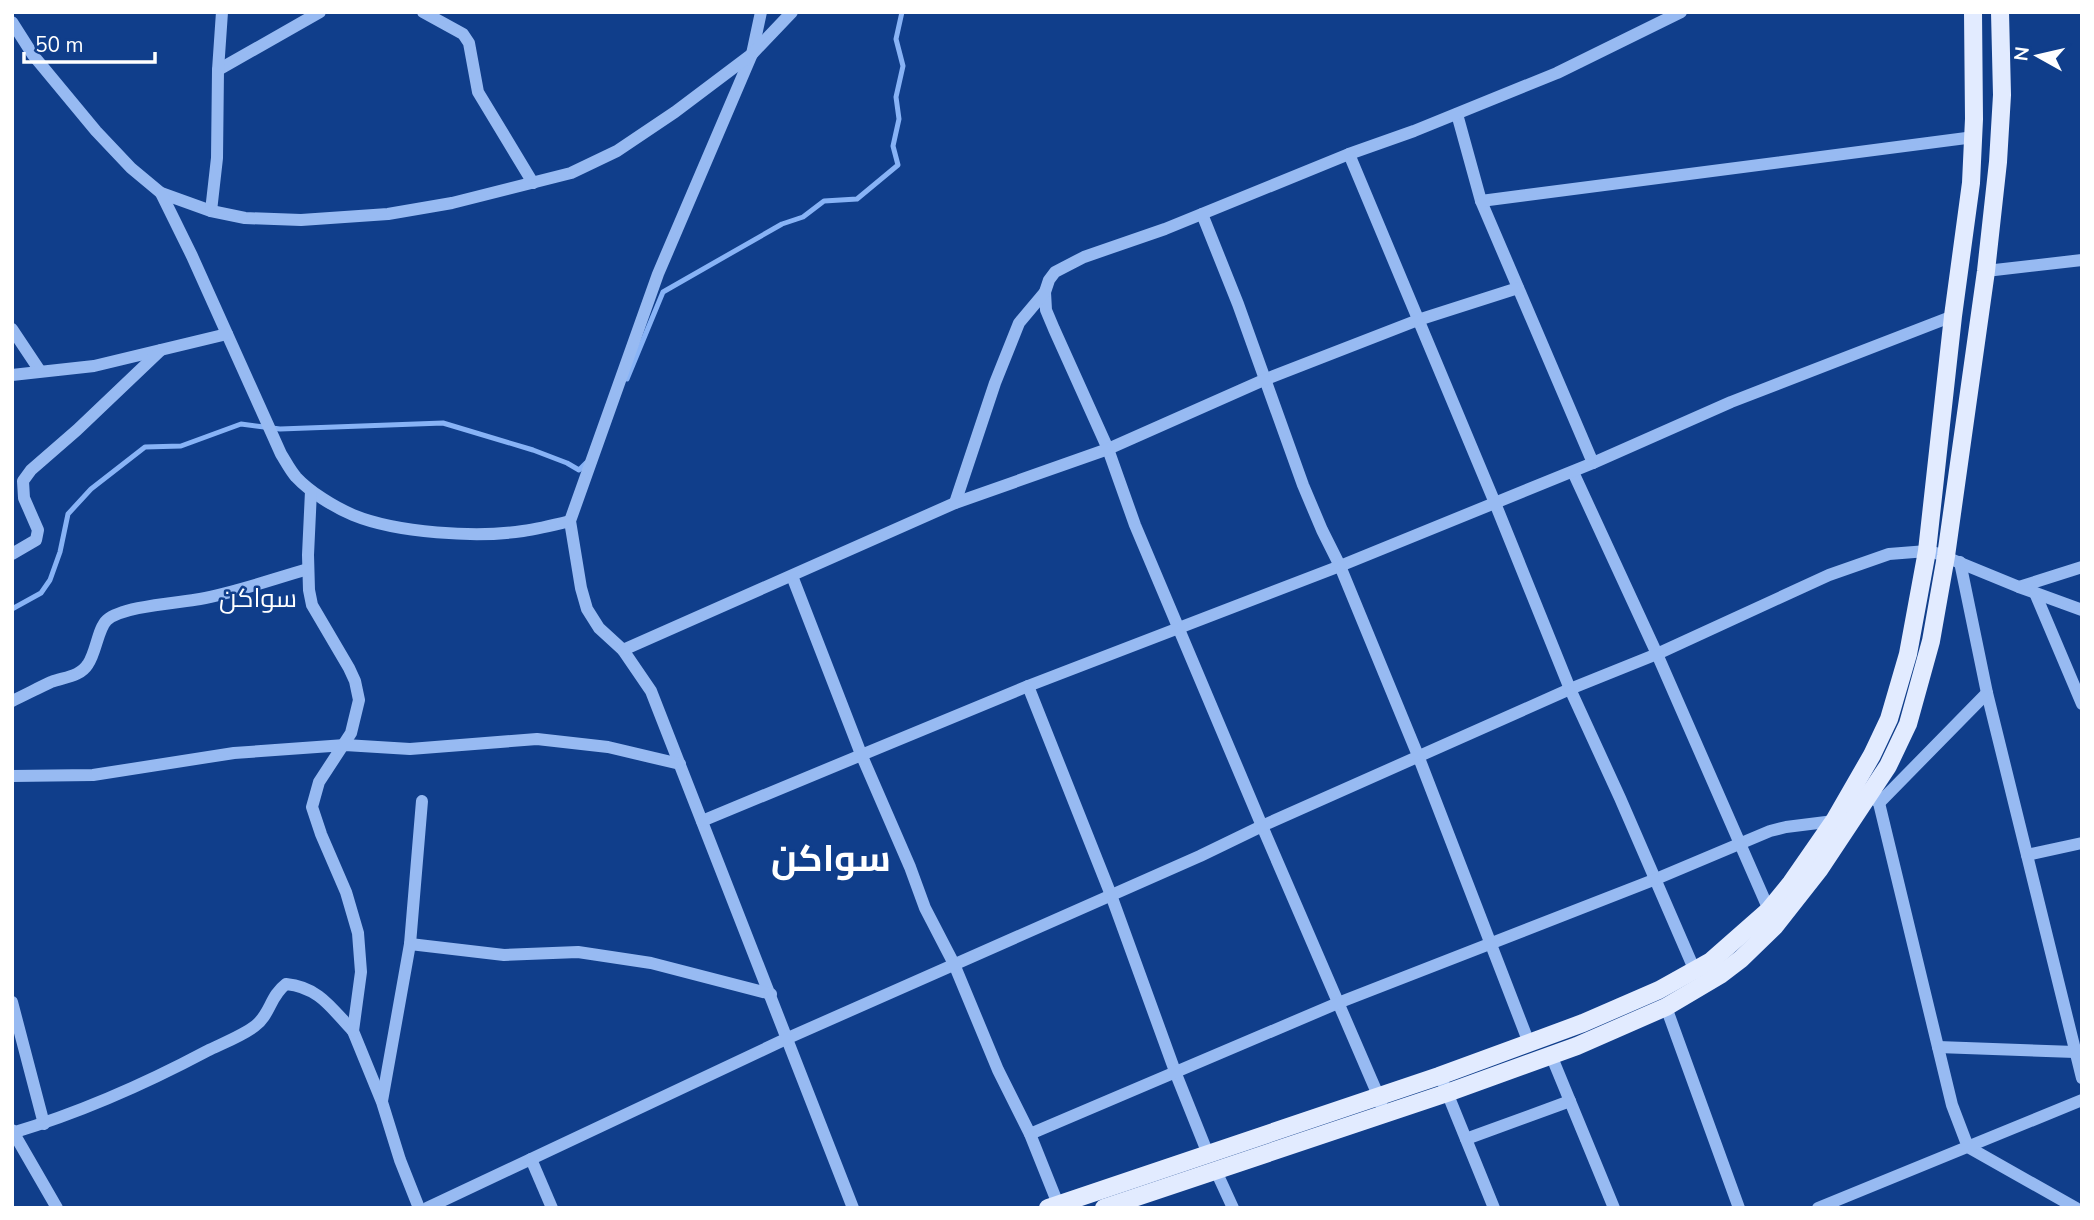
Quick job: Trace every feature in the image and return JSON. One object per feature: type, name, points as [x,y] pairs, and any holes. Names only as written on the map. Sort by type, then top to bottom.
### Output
[{"type":"main road","points":[[1104,1208],[1378,1095],[1439,1076],[1583,1023],[1659,990],[1711,961],[1769,909],[1791,883],[1857,782],[1889,719],[1908,654],[1927,551],[1971,183],[1974,137],[1973,12]]},
{"type":"main road","points":[[1053,1206],[1384,1114],[1577,1046],[1666,1007],[1720,975],[1775,926],[1875,799],[1908,724],[1953,559],[1998,162],[2002,95],[2000,12]]},
{"type":"street","points":[[211,211],[217,158],[222,12]]},
{"type":"street","points":[[218,70],[320,12]]},
{"type":"street","points":[[423,12],[430,18],[458,30],[469,43],[478,92],[533,183]]},
{"type":"street","points":[[761,12],[752,54],[658,274],[570,521],[587,609],[599,628],[623,650],[651,691],[853,1208]]},
{"type":"street","points":[[12,22],[33,55],[96,131],[131,168],[161,193],[211,211],[245,218],[301,220],[388,214],[452,203],[572,173],[617,151],[675,112],[752,54],[792,12]]},
{"type":"street","points":[[955,503],[995,383],[1019,323],[1045,292],[1055,272],[1084,257],[1165,229],[1557,73],[1681,12]]},
{"type":"street","points":[[1457,114],[1481,201],[1593,463]]},
{"type":"street","points":[[1481,201],[1974,137]]},
{"type":"street","points":[[1349,154],[1570,689],[1695,971]]},
{"type":"street","points":[[161,193],[281,454],[295,475],[311,491],[353,515],[414,529],[467,534],[521,532],[570,521]]},
{"type":"street","points":[[1202,214],[1266,379],[1303,485],[1340,566],[1419,758],[1529,1043]]},
{"type":"street","points":[[1986,271],[2082,260]]},
{"type":"street","points":[[623,650],[955,503],[1108,449],[1266,379],[1418,320],[1518,288]]},
{"type":"street","points":[[1045,292],[1046,310],[1108,449],[1135,525],[1384,1114]]},
{"type":"street","points":[[702,821],[1028,686],[1340,566],[1573,472],[1731,402],[1953,316]]},
{"type":"street","points":[[12,329],[40,371]]},
{"type":"street","points":[[12,375],[94,366],[227,334]]},
{"type":"street","points":[[12,554],[36,540],[38,530],[24,498],[23,481],[161,350]]},
{"type":"street","points":[[1573,472],[1657,654],[1769,909]]},
{"type":"street","points":[[311,491],[308,569],[312,605],[349,668],[359,700],[351,733],[319,782],[312,807],[346,892],[358,933],[361,972],[354,1031]]},
{"type":"street","points":[[428,1208],[788,1038],[1570,689],[1657,654],[1829,575],[1889,554],[1927,551],[2082,610]]},
{"type":"street","points":[[1953,559],[2082,1078]]},
{"type":"street","points":[[2019,587],[2082,567]]},
{"type":"street","points":[[12,701],[84,670],[107,621],[121,614],[140,608],[202,599],[308,569]]},
{"type":"street","points":[[792,576],[861,754],[925,908],[954,964],[998,1070],[1030,1134],[1053,1206]]},
{"type":"street","points":[[2035,593],[2082,704]]},
{"type":"street","points":[[1028,686],[1111,895],[1176,1074],[1233,1208]]},
{"type":"street","points":[[1875,799],[1987,693]]},
{"type":"street","points":[[12,776],[93,775],[234,752],[345,746],[410,749],[537,739],[608,747],[680,764]]},
{"type":"street","points":[[1857,782],[1875,799],[1952,1105],[1968,1147],[2076,1208]]},
{"type":"street","points":[[382,1101],[410,944],[422,801]]},
{"type":"street","points":[[1030,1134],[1338,1003],[1656,879],[1770,831],[1834,821]]},
{"type":"street","points":[[2027,855],[2082,843]]},
{"type":"street","points":[[410,944],[504,956],[578,951],[651,963],[771,994]]},
{"type":"street","points":[[57,1208],[13,1132],[44,1125],[118,1094],[256,1026],[270,1007],[276,991],[286,984],[312,989],[354,1031],[382,1101],[400,1160],[419,1208]]},
{"type":"street","points":[[12,1002],[44,1125]]},
{"type":"street","points":[[1666,1007],[1740,1208]]},
{"type":"street","points":[[1938,1047],[2075,1052]]},
{"type":"street","points":[[1551,1055],[1614,1208]]},
{"type":"street","points":[[1439,1076],[1494,1208]]},
{"type":"street","points":[[1818,1208],[2082,1100]]},
{"type":"street","points":[[1466,1139],[1570,1101]]},
{"type":"street","points":[[531,1159],[552,1208]]},
{"type":"waterway","points":[[627,379],[663,292],[782,224],[803,217],[824,201],[857,199],[898,165],[893,146],[899,119],[896,97],[903,66],[896,39],[902,12]]},
{"type":"waterway","points":[[12,609],[41,593],[50,580],[60,552],[68,514],[91,489],[145,447],[181,446],[241,424],[280,429],[443,423],[533,450],[579,470],[586,463]]},
{"type":"district","name":"سواكن","points":[[258,598]]},
{"type":"district","name":"سواكن","points":[[831,858]]}]
